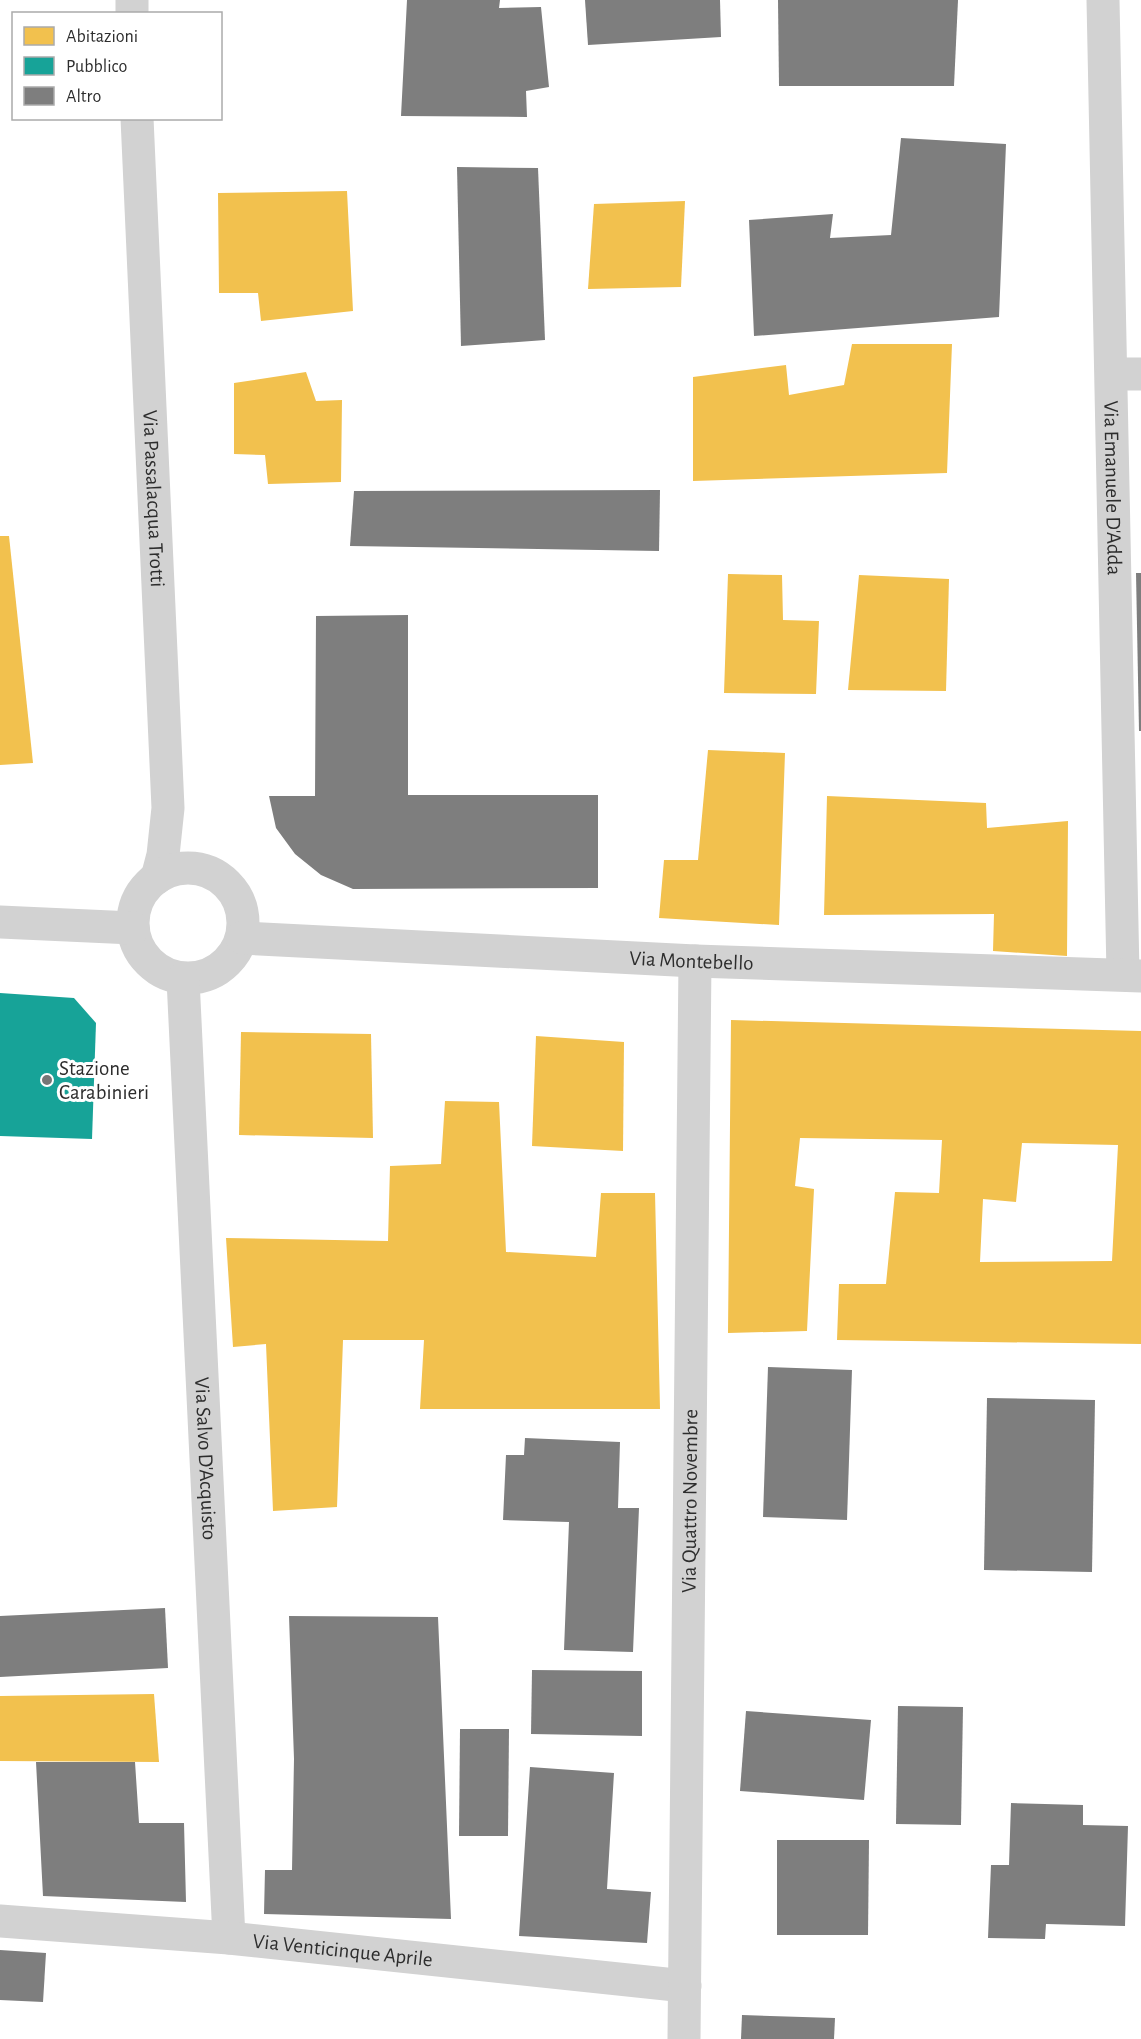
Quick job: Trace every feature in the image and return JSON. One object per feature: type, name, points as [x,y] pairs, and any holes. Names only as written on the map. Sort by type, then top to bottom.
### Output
[{"type":"street","name":"Via Emanuele D'Adda","points":[[1103,0],[1126,374],[1132,975]]},
{"type":"street","name":"Via Passalacqua Trotti","points":[[137,120],[168,808],[163,855],[157,878]]},
{"type":"street","points":[[191,868],[210,872],[226,883],[238,898],[243,916],[242,938],[234,956],[220,969],[203,977],[183,979],[165,974],[148,962],[137,947],[133,928],[135,909],[143,892],[157,878],[175,869],[191,868]]},
{"type":"street","points":[[0,922],[133,928]]},
{"type":"street","name":"Via Montebello","points":[[242,938],[695,961],[1132,975]]},
{"type":"street","name":"Via Quattro Novembre","points":[[684,2039],[695,961]]},
{"type":"street","name":"Via Salvo D'Acquisto","points":[[183,979],[229,1938]]},
{"type":"street","name":"Via Venticinque Aprile","points":[[0,1921],[229,1938],[685,1986]]},
{"type":"building: Abitazioni","points":[[347,191],[353,311],[261,321],[258,293],[219,293],[218,193]]},
{"type":"building: Abitazioni","points":[[685,201],[681,287],[588,289],[594,204]]},
{"type":"building: Abitazioni","points":[[852,344],[952,344],[947,473],[693,481],[693,377],[786,365],[789,395],[844,385]]},
{"type":"building: Abitazioni","points":[[306,372],[316,401],[342,400],[341,482],[268,484],[265,455],[234,454],[234,383]]},
{"type":"building: Abitazioni","points":[[0,536],[9,536],[33,763],[0,765]]},
{"type":"building: Abitazioni","points":[[728,574],[782,575],[783,620],[819,621],[816,694],[724,693]]},
{"type":"building: Abitazioni","points":[[859,575],[949,579],[946,691],[848,690]]},
{"type":"building: Abitazioni","points":[[708,750],[785,753],[779,925],[659,918],[664,860],[698,860]]},
{"type":"building: Abitazioni","points":[[827,796],[986,803],[987,828],[1068,821],[1067,956],[993,951],[994,914],[824,915]]},
{"type":"building: Abitazioni","points":[[731,1020],[1141,1031],[1141,1344],[837,1340],[839,1284],[886,1284],[895,1192],[939,1193],[942,1140],[800,1138],[795,1186],[814,1189],[807,1331],[728,1333]],"holes":[[[1022,1143],[1118,1145],[1112,1261],[980,1262],[983,1199],[1016,1202]]]},
{"type":"building: Abitazioni","points":[[241,1032],[371,1034],[373,1138],[239,1135]]},
{"type":"building: Abitazioni","points":[[536,1036],[624,1042],[623,1151],[532,1146]]},
{"type":"building: Abitazioni","points":[[445,1101],[499,1102],[506,1252],[596,1257],[601,1193],[655,1193],[660,1409],[420,1409],[424,1340],[343,1340],[337,1507],[273,1511],[266,1344],[233,1347],[226,1238],[388,1241],[390,1166],[441,1164]]},
{"type":"building: Abitazioni","points":[[154,1694],[159,1762],[0,1761],[0,1696]]},
{"type":"building: Pubblico","name":"Stazione Carabinieri","points":[[0,993],[74,998],[96,1023],[92,1139],[0,1136]]},
{"type":"building: Altro","points":[[407,0],[500,0],[499,8],[541,7],[549,87],[526,91],[527,117],[401,116]]},
{"type":"building: Altro","points":[[585,0],[720,0],[721,37],[588,45]]},
{"type":"building: Altro","points":[[778,0],[958,0],[954,86],[779,86]]},
{"type":"building: Altro","points":[[901,138],[1006,144],[999,317],[754,336],[749,220],[833,214],[830,238],[891,235]]},
{"type":"building: Altro","points":[[457,167],[538,168],[545,340],[461,346]]},
{"type":"building: Altro","points":[[660,490],[659,551],[350,546],[354,491]]},
{"type":"building: Altro","points":[[1136,573],[1141,573],[1141,731],[1139,731]]},
{"type":"building: Altro","points":[[408,615],[408,795],[598,795],[598,888],[353,889],[321,875],[295,854],[276,828],[269,796],[315,796],[316,616]]},
{"type":"building: Altro","points":[[768,1367],[852,1370],[847,1520],[763,1517]]},
{"type":"building: Altro","points":[[987,1398],[1095,1400],[1092,1572],[984,1570]]},
{"type":"building: Altro","points":[[525,1438],[620,1442],[618,1508],[639,1508],[633,1652],[564,1650],[569,1522],[503,1520],[506,1455],[524,1455]]},
{"type":"building: Altro","points":[[165,1608],[168,1668],[0,1677],[0,1616]]},
{"type":"building: Altro","points":[[289,1616],[438,1617],[451,1919],[264,1914],[265,1870],[292,1870],[294,1759]]},
{"type":"building: Altro","points":[[532,1670],[642,1671],[642,1736],[531,1734]]},
{"type":"building: Altro","points":[[898,1706],[963,1707],[961,1825],[896,1824]]},
{"type":"building: Altro","points":[[746,1711],[871,1720],[864,1800],[740,1791]]},
{"type":"building: Altro","points":[[460,1729],[509,1729],[508,1836],[459,1836]]},
{"type":"building: Altro","points":[[36,1762],[135,1762],[139,1823],[184,1823],[186,1902],[43,1896]]},
{"type":"building: Altro","points":[[530,1767],[614,1773],[607,1889],[651,1892],[647,1943],[519,1936]]},
{"type":"building: Altro","points":[[1011,1803],[1083,1805],[1083,1825],[1128,1826],[1125,1926],[1046,1924],[1045,1939],[988,1938],[991,1865],[1009,1865]]},
{"type":"building: Altro","points":[[777,1840],[869,1840],[868,1935],[777,1935]]},
{"type":"building: Altro","points":[[0,1950],[46,1953],[43,2002],[0,2000]]},
{"type":"building: Altro","points":[[742,2015],[835,2018],[834,2039],[741,2039]]},
{"type":"place","name":"Stazione Carabinieri","points":[[47,1080]]}]
